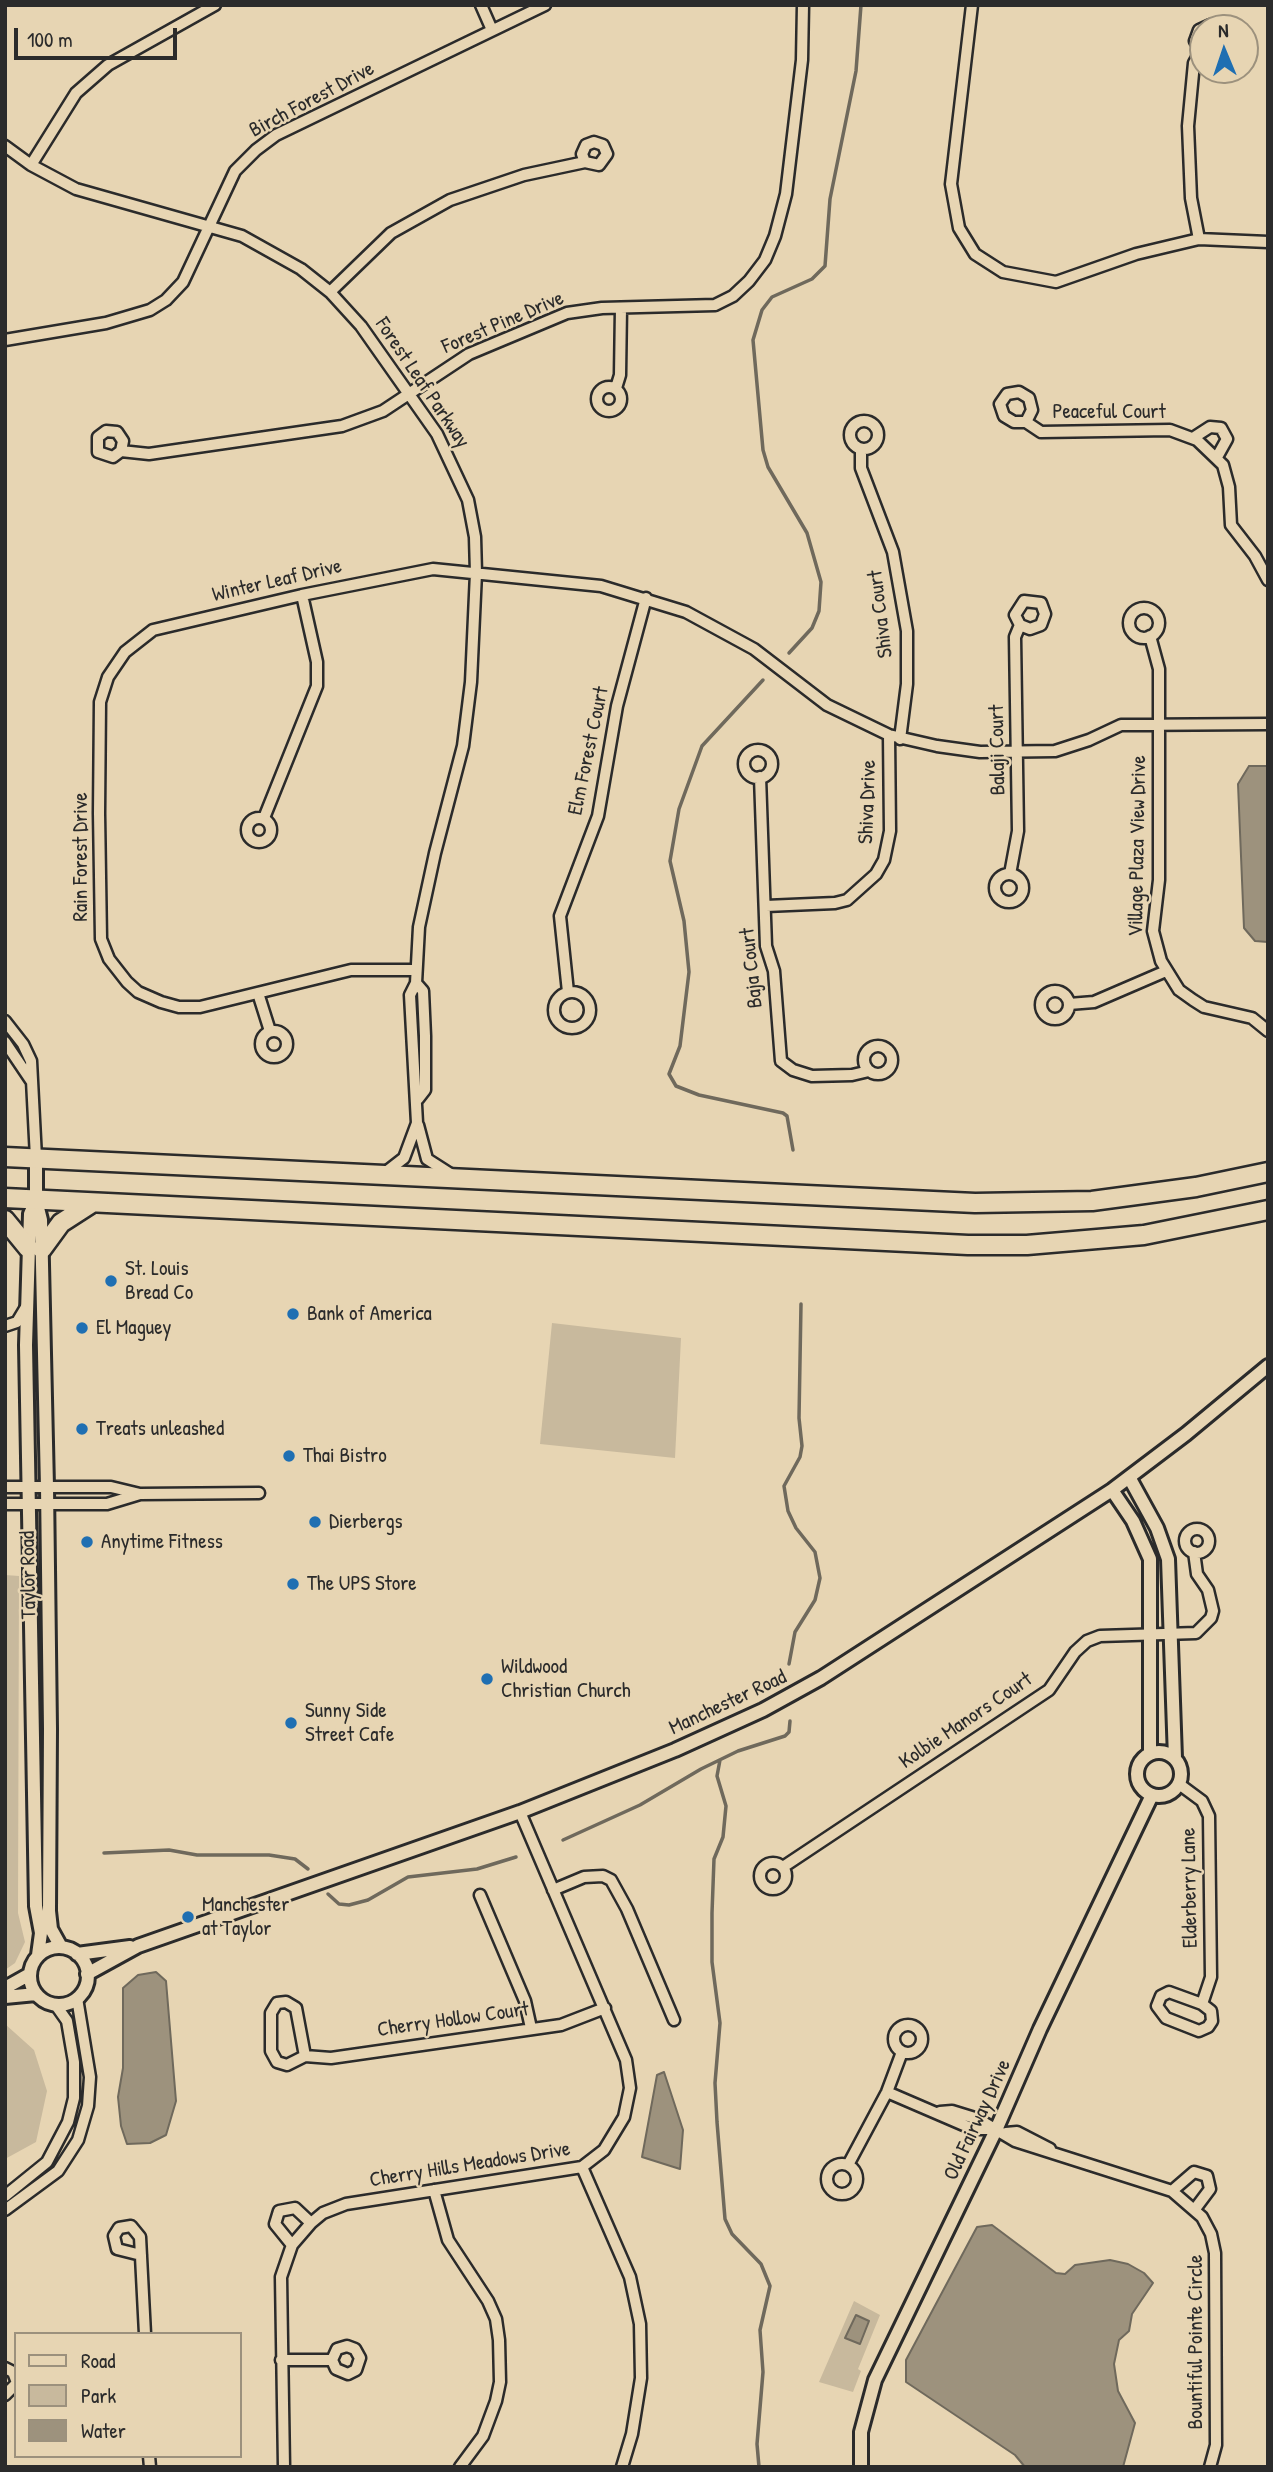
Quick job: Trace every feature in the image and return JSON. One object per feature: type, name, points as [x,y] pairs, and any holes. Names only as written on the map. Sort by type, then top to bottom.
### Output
[{"type":"highway","points":[[5,1157],[882,1199],[1031,1203],[1092,1201],[1148,1195],[1268,1172]]},
{"type":"highway","points":[[5,1198],[968,1245],[1027,1245],[1144,1235],[1268,1210]]},
{"type":"highway","points":[[5,1220],[35,1248],[61,1223],[92,1203]]},
{"type":"street","points":[[31,164],[76,93],[108,65],[215,5]]},
{"type":"street","points":[[481,5],[492,30]]},
{"type":"street","name":"Birch Forest Drive","points":[[5,341],[93,325],[150,310],[166,300],[183,282],[235,172],[256,150],[276,135],[545,5]]},
{"type":"street","name":"Forest Pine Drive","points":[[121,451],[149,454],[342,426],[383,411],[451,363],[553,317],[578,310],[715,305],[742,288],[759,270],[775,236],[786,194],[802,60],[803,5]]},
{"type":"street","points":[[972,5],[951,184],[959,228],[975,254],[1003,272],[1020,278],[1056,282],[1136,254],[1199,239],[1268,242]]},
{"type":"street","points":[[1192,84],[1188,126],[1191,198],[1199,239]]},
{"type":"street","name":"Forest Leaf Parkway","points":[[5,146],[76,189],[211,226],[273,251],[330,292],[361,326],[448,453],[468,500],[475,537],[471,682],[463,746],[419,928],[416,983],[423,991],[425,1090],[418,1099],[417,1123],[427,1159],[456,1177]]},
{"type":"street","points":[[330,292],[374,247],[431,209],[475,189],[585,162]]},
{"type":"street","points":[[616,388],[620,375],[621,308]]},
{"type":"street","name":"Peaceful Court","points":[[1026,422],[1041,432],[1052,433],[1170,430],[1194,438],[1217,457]]},
{"type":"street","points":[[1194,438],[1210,426],[1221,428],[1227,439],[1217,457],[1227,476],[1231,525],[1255,556],[1268,580]]},
{"type":"street","name":"Shiva Court","points":[[861,449],[861,468],[893,552],[907,631],[907,684],[894,737]]},
{"type":"street","name":"Winter Leaf Drive","points":[[108,677],[125,652],[153,630],[302,594],[433,569],[601,586],[686,612],[735,637],[827,705],[894,737],[973,751],[1055,751],[1089,740],[1121,724],[1268,724]]},
{"type":"street","points":[[264,818],[317,686],[317,662],[302,594]]},
{"type":"street","name":"Elm Forest Court","points":[[568,992],[560,916],[598,816],[617,706],[646,598]]},
{"type":"street","name":"Balaji Court","points":[[1010,874],[1018,831],[1016,637],[1020,625]]},
{"type":"street","name":"Village Plaza View Drive","points":[[1150,636],[1159,669],[1159,880],[1153,931],[1166,971],[1179,990],[1204,1007],[1252,1018],[1268,1031]]},
{"type":"street","name":"Rain Forest Drive","points":[[108,677],[100,702],[101,939],[109,959],[138,992],[179,1007],[200,1007],[352,970],[416,970]]},
{"type":"street","name":"Shiva Drive","points":[[766,906],[835,903],[847,900],[876,874],[884,860],[890,831],[894,737]]},
{"type":"street","name":"Baja Court","points":[[760,777],[766,946],[774,971],[781,1061],[793,1070],[812,1076],[852,1075],[869,1071]]},
{"type":"street","points":[[1069,1004],[1094,1002],[1166,971]]},
{"type":"street","points":[[258,993],[270,1031]]},
{"type":"street","name":"Taylor Road","points":[[5,1021],[23,1044],[31,1061],[36,1200],[41,1215],[27,1306],[26,1347],[31,1487],[36,1906],[41,1933],[38,1955]]},
{"type":"street","points":[[5,1042],[32,1082]]},
{"type":"street","name":"Forest Leaf Parkway","points":[[381,1175],[404,1158],[417,1123]]},
{"type":"street","name":"Taylor Road","points":[[35,1248],[47,1487],[49,1911],[51,1929],[61,1947]]},
{"type":"street","points":[[5,1326],[17,1322],[27,1306]]},
{"type":"street","points":[[5,1326],[18,1334],[26,1347]]},
{"type":"street","name":"Manchester Road","points":[[87,1974],[138,1946],[520,1812],[719,1731],[821,1678],[1112,1490],[1268,1366]]},
{"type":"street","points":[[1129,1477],[1157,1528],[1168,1559],[1175,1758],[1181,1773],[1179,1784],[1167,1794],[1152,1795],[1141,1787],[1136,1773],[1138,1765],[1150,1753],[1166,1752],[1175,1758]]},
{"type":"street","points":[[5,1487],[117,1488],[141,1494],[259,1493]]},
{"type":"street","points":[[1112,1490],[1132,1521],[1150,1559],[1150,1753]]},
{"type":"street","points":[[5,1504],[107,1504],[141,1494]]},
{"type":"street","name":"Kolbie Manors Court","points":[[783,1867],[1049,1690],[1076,1652],[1087,1642],[1100,1636],[1196,1633],[1211,1618],[1213,1611],[1208,1590],[1197,1574],[1194,1552]]},
{"type":"street","name":"Elderberry Lane","points":[[1179,1784],[1202,1801],[1210,1825],[1211,1977],[1202,2004]]},
{"type":"street","name":"Old Fairway Drive","points":[[861,2467],[861,2432],[875,2380],[1001,2131],[1040,2029],[1152,1795]]},
{"type":"street","name":"Cherry Hills Meadows Drive","points":[[284,2467],[281,2277],[292,2245],[311,2223],[323,2213],[346,2204],[582,2167],[596,2159],[612,2141],[629,2102],[626,2060],[520,1812]]},
{"type":"street","points":[[553,1890],[584,1877],[603,1876],[611,1880],[627,1909],[674,2020]]},
{"type":"street","points":[[480,1895],[525,2001],[531,2028]]},
{"type":"street","name":"Manchester Road","points":[[77,1954],[138,1946]]},
{"type":"street","points":[[5,2210],[58,2171],[78,2140],[85,2119],[90,2077],[77,1998],[86,1983],[86,1963],[77,1954],[61,1947],[49,1948],[38,1955],[30,1974],[30,1983],[36,1994]]},
{"type":"street","points":[[5,1988],[30,1974]]},
{"type":"street","name":"Elderberry Lane","points":[[1169,1992],[1202,2004],[1211,2011],[1212,2021],[1208,2027],[1199,2031],[1166,2018],[1157,2006],[1161,1996],[1169,1992]]},
{"type":"street","points":[[5,1997],[36,1994],[55,2004],[67,2021],[72,2040],[74,2098],[56,2150],[23,2184],[5,2196]]},
{"type":"street","points":[[55,2004],[77,1998]]},
{"type":"street","name":"Cherry Hollow Court","points":[[305,2056],[298,2011],[290,2003],[277,2003],[271,2013],[272,2055],[277,2062],[287,2065],[305,2056],[331,2058],[573,2022],[605,2008]]},
{"type":"street","points":[[848,2165],[887,2092],[902,2052]]},
{"type":"street","name":"Bountiful Pointe Circle","points":[[887,2092],[940,2112],[947,2119],[973,2129],[1001,2131],[1015,2141],[1054,2151],[1172,2191],[1195,2209],[1208,2225],[1215,2253],[1216,2445],[1210,2467]]},
{"type":"street","points":[[582,2167],[630,2277],[640,2324],[641,2378],[632,2434],[622,2467]]},
{"type":"street","points":[[1172,2191],[1194,2172],[1207,2176],[1210,2189],[1195,2209]]},
{"type":"street","points":[[23,2184],[30,2194]]},
{"type":"street","points":[[434,2190],[448,2240],[488,2301],[496,2319],[499,2340],[500,2382],[496,2401],[482,2436],[460,2467]]},
{"type":"street","points":[[292,2245],[275,2224],[279,2211],[285,2207],[295,2208],[311,2223]]},
{"type":"street","points":[[141,2255],[145,2332]]},
{"type":"street","points":[[281,2360],[332,2360]]},
{"type":"street","points":[[5,2368],[13,2372],[13,2387]]},
{"type":"green space","points":[[552,1323],[681,1338],[675,1458],[540,1444]]},
{"type":"green space","points":[[5,1575],[19,1576],[18,1913],[25,1942],[15,1963],[5,1970]]},
{"type":"green space","points":[[5,2024],[34,2050],[47,2091],[36,2142],[5,2159]]},
{"type":"green space","points":[[854,2301],[880,2315],[858,2369],[861,2371],[853,2392],[819,2382]]},
{"type":"water","points":[[1249,766],[1268,766],[1268,942],[1255,941],[1244,928],[1238,784]]},
{"type":"water","points":[[156,1972],[166,1981],[176,2101],[166,2135],[150,2143],[127,2144],[121,2126],[118,2097],[123,2068],[123,1988],[138,1975]]},
{"type":"water","points":[[664,2072],[683,2130],[680,2169],[642,2157],[657,2075]]},
{"type":"water","points":[[992,2225],[1056,2273],[1065,2274],[1075,2265],[1110,2260],[1128,2264],[1144,2273],[1153,2283],[1132,2314],[1129,2331],[1119,2340],[1114,2364],[1118,2391],[1135,2423],[1123,2467],[1025,2467],[1015,2455],[906,2382],[906,2360],[977,2227]]},
{"type":"water","points":[[856,2315],[869,2321],[860,2344],[845,2338]]},
{"type":"waterway","points":[[789,653],[812,628],[819,611],[821,582],[807,533],[768,467],[763,450],[753,340],[762,310],[772,297],[812,279],[825,266],[830,199],[856,71],[861,5]]},
{"type":"waterway","points":[[763,680],[702,746],[679,809],[670,861],[684,921],[689,972],[680,1046],[669,1074],[676,1086],[699,1095],[783,1113],[787,1116],[793,1150]]},
{"type":"waterway","points":[[789,1664],[795,1632],[815,1600],[820,1578],[815,1552],[796,1528],[788,1511],[784,1486],[800,1457],[802,1446],[799,1418],[801,1304]]},
{"type":"waterway","points":[[563,1840],[640,1805],[738,1751],[785,1736],[789,1732],[790,1721]]},
{"type":"waterway","points":[[720,1760],[717,1776],[726,1806],[723,1837],[714,1859],[712,1913],[712,1962],[720,2023],[715,2083],[717,2122],[725,2219],[732,2234],[761,2264],[770,2286],[760,2330],[763,2372],[757,2444],[759,2467]]},
{"type":"waterway","points":[[104,1853],[169,1850],[197,1855],[269,1855],[295,1859],[308,1869]]},
{"type":"waterway","points":[[328,1894],[339,1904],[349,1905],[368,1900],[408,1877],[477,1869],[516,1857]]},
{"type":"place","name":"St. Louis Bread Co","points":[[111,1281]]},
{"type":"place","name":"Bank of America","points":[[293,1314]]},
{"type":"place","name":"El Maguey","points":[[82,1328]]},
{"type":"place","name":"Treats unleashed","points":[[82,1429]]},
{"type":"place","name":"Thai Bistro","points":[[289,1456]]},
{"type":"place","name":"Dierbergs","points":[[315,1522]]},
{"type":"place","name":"Anytime Fitness","points":[[87,1542]]},
{"type":"place","name":"The UPS Store","points":[[293,1584]]},
{"type":"place","name":"Wildwood Christian Church","points":[[487,1679]]},
{"type":"place","name":"Sunny Side Street Cafe","points":[[291,1723]]},
{"type":"place","name":"Manchester at Taylor","points":[[188,1917]]}]
